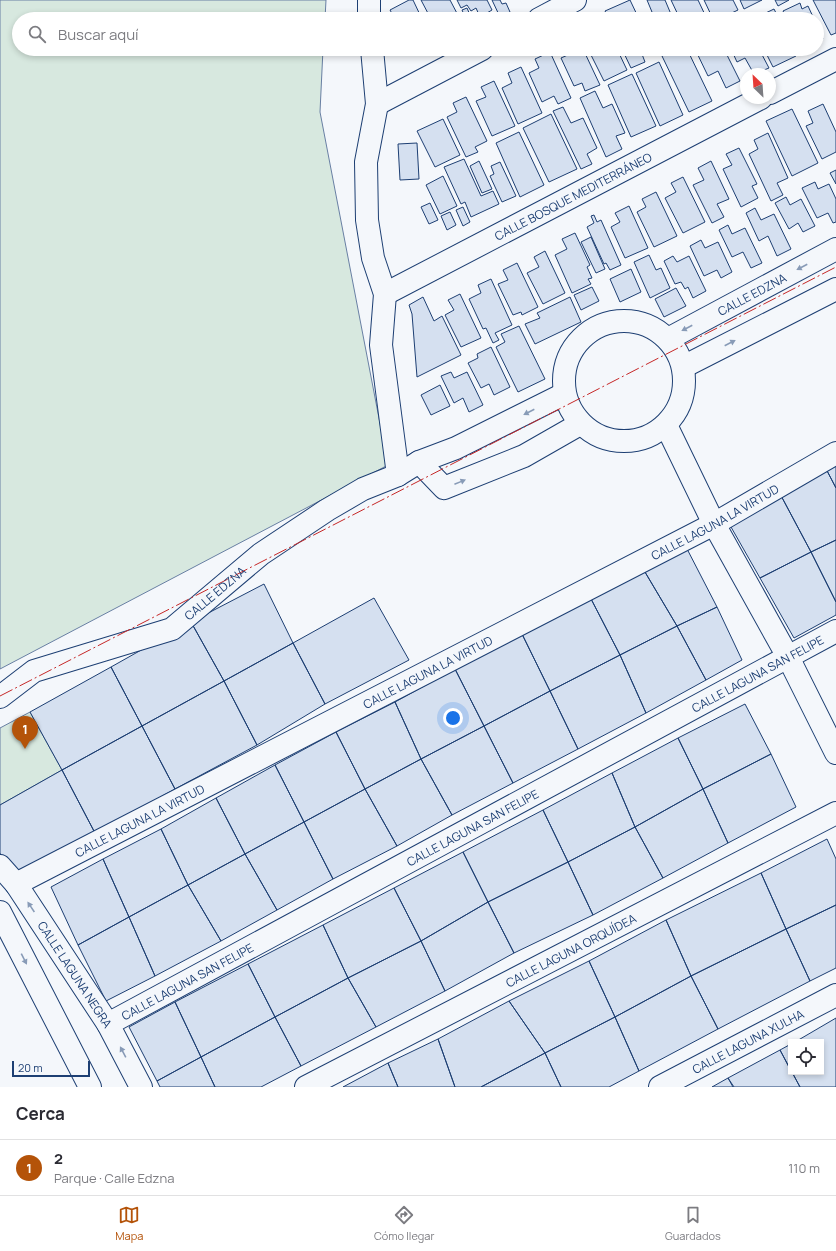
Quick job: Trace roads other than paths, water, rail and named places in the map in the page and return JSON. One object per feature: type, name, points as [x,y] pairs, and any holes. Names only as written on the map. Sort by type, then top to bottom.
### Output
[{"type":"street","points":[[369,12],[370,0]]},
{"type":"street","points":[[552,12],[575,0]]},
{"type":"street","points":[[373,56],[377,104],[366,162],[367,220],[373,258],[385,294],[381,345],[398,475]]},
{"type":"street","points":[[377,104],[469,56]]},
{"type":"street","points":[[776,90],[836,59]]},
{"type":"street","name":"CALLE BOSQUE MEDITERRÁNEO","points":[[385,294],[749,104]]},
{"type":"street","name":"CALLE EDZNA","points":[[668,339],[836,249]]},
{"type":"street","points":[[683,367],[836,289]]},
{"type":"street","points":[[620,320],[646,324],[668,339],[683,367],[684,388],[678,408],[666,425],[646,438],[623,442],[600,437],[580,424],[564,394],[564,368],[575,344],[595,328],[620,320]]},
{"type":"street","name":"CALLE EDZNA","points":[[0,697],[34,671],[172,629],[261,554],[363,489],[398,475],[419,462],[456,448],[564,394]]},
{"type":"street","points":[[419,462],[444,488],[524,456],[580,424]]},
{"type":"street","points":[[666,425],[714,524],[788,658],[836,753]]},
{"type":"street","name":"CALLE LAGUNA LA VIRTUD","points":[[16,884],[714,524],[836,453]]},
{"type":"street","name":"CALLE LAGUNA SAN FELIPE","points":[[108,1024],[836,631]]},
{"type":"street","name":"CALLE LAGUNA ORQUÍDEA","points":[[306,1087],[836,813]]},
{"type":"street","name":"CALLE LAGUNA NEGRA","points":[[0,866],[16,884],[108,1024],[141,1087]]},
{"type":"street","points":[[0,912],[90,1087]]},
{"type":"street","name":"CALLE LAGUNA XULHA","points":[[660,1087],[836,995]]},
{"type":"place","name":"2","points":[[25,749]]}]
